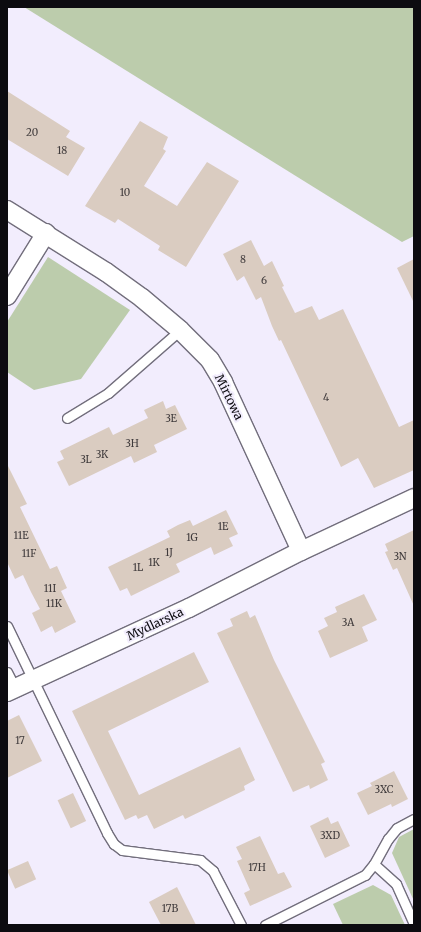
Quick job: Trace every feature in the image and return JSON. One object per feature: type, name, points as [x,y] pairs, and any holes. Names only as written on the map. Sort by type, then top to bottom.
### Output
[{"type":"street","name":"Mirtowa","points":[[7,210],[46,233],[142,298],[180,330],[210,360],[220,376],[301,551]]},
{"type":"street","points":[[7,296],[46,233]]},
{"type":"street","points":[[301,551],[414,498]]},
{"type":"street","name":"Mydlarska","points":[[11,690],[189,608],[301,551]]},
{"type":"lane","points":[[67,418],[108,394],[180,330]]},
{"type":"lane","points":[[7,626],[107,834],[114,844],[122,850],[200,860],[213,871],[241,925]]},
{"type":"lane","points":[[7,672],[11,690]]},
{"type":"lane","points":[[265,925],[365,875],[374,864],[397,828],[414,819]]},
{"type":"lane","points":[[374,864],[396,884],[414,924]]},
{"type":"green space","points":[[24,7],[414,7],[414,236],[402,242]]},
{"type":"green space","points":[[48,257],[130,310],[81,379],[34,390],[7,372],[7,322]]},
{"type":"green space","points":[[414,829],[414,901],[392,853],[399,837]]},
{"type":"green space","points":[[373,885],[391,895],[405,925],[343,925],[333,904]]},
{"type":"building","points":[[7,91],[70,131],[66,137],[85,148],[68,176],[7,139]]},
{"type":"building","points":[[140,121],[168,137],[163,149],[166,151],[144,186],[177,206],[207,162],[239,181],[186,267],[158,250],[160,246],[118,219],[115,223],[85,206]]},
{"type":"building","points":[[251,240],[264,266],[272,261],[284,286],[282,287],[295,313],[312,306],[319,320],[343,309],[399,427],[414,420],[414,470],[374,488],[358,458],[341,467],[281,340],[279,341],[261,297],[256,300],[244,276],[237,281],[223,254]]},
{"type":"building","points":[[414,259],[414,303],[397,268]]},
{"type":"building","points":[[163,401],[166,409],[175,405],[187,429],[154,445],[157,452],[134,463],[131,456],[69,486],[57,462],[64,459],[60,451],[109,427],[113,435],[148,418],[144,410]]},
{"type":"building","points":[[7,464],[27,504],[20,507],[50,569],[57,566],[67,588],[61,591],[76,622],[55,633],[52,626],[41,632],[32,613],[40,609],[23,575],[15,579],[7,562]]},
{"type":"building","points":[[226,510],[238,534],[229,538],[233,546],[214,555],[211,547],[176,564],[180,572],[131,596],[127,588],[120,591],[108,567],[170,537],[167,531],[178,525],[190,520],[193,526]]},
{"type":"building","points":[[414,530],[414,606],[397,568],[393,570],[385,552],[388,551],[385,544]]},
{"type":"building","points":[[364,594],[377,620],[362,627],[368,641],[330,658],[318,631],[328,626],[324,618],[337,612],[335,607]]},
{"type":"building","points":[[247,611],[250,618],[255,615],[274,660],[325,762],[321,764],[328,780],[310,789],[309,785],[293,792],[217,633],[233,626],[230,619]]},
{"type":"building","points":[[194,652],[209,682],[108,731],[139,795],[240,747],[255,780],[244,786],[245,790],[185,819],[183,815],[154,829],[147,815],[138,819],[136,815],[125,820],[72,711]]},
{"type":"building","points":[[19,715],[42,761],[7,778],[7,721]]},
{"type":"building","points":[[394,771],[408,799],[392,807],[391,804],[368,815],[357,793],[372,786],[370,783]]},
{"type":"building","points":[[73,793],[86,821],[71,828],[58,800]]},
{"type":"building","points":[[328,817],[331,824],[338,821],[350,846],[325,858],[310,826]]},
{"type":"building","points":[[260,836],[278,874],[284,872],[292,887],[250,906],[244,893],[250,890],[237,861],[242,859],[236,847]]},
{"type":"building","points":[[28,861],[36,879],[15,889],[7,870]]},
{"type":"building","points":[[177,887],[196,925],[161,925],[149,902]]}]
